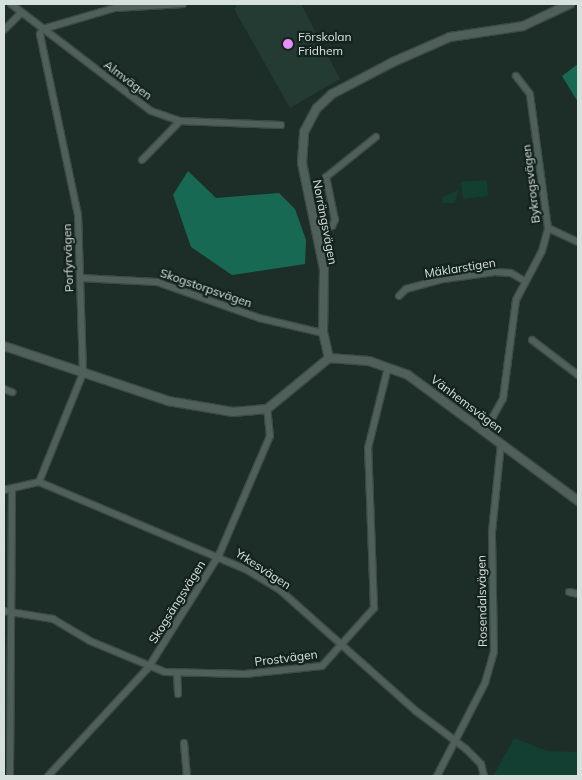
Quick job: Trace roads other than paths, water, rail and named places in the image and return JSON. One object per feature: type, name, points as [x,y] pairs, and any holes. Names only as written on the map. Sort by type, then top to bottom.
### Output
[{"type":"street","name":"Almvägen","points":[[11,4],[141,105],[180,121],[281,125]]},
{"type":"street","points":[[43,28],[115,8],[183,4]]},
{"type":"street","name":"Norrängsvägen","points":[[329,358],[323,333],[324,269],[302,148],[307,124],[326,98],[450,37],[523,26],[570,4]]},
{"type":"street","points":[[4,30],[22,12]]},
{"type":"street","name":"Porfyrvägen","points":[[39,482],[48,471],[83,373],[78,215],[39,40],[43,28]]},
{"type":"street","name":"Bykrogsvägen","points":[[485,431],[503,399],[514,306],[525,281],[542,251],[548,228],[530,94],[516,76]]},
{"type":"street","points":[[142,160],[180,121]]},
{"type":"street","points":[[318,230],[329,228],[334,220],[326,177],[376,137]]},
{"type":"street","points":[[548,228],[578,242]]},
{"type":"street","name":"Mäklarstigen","points":[[399,296],[406,289],[444,279],[495,272],[512,273],[525,281]]},
{"type":"street","name":"Skogstorpsvägen","points":[[80,278],[157,282],[259,318],[323,333]]},
{"type":"street","points":[[532,340],[578,375]]},
{"type":"street","points":[[4,346],[83,373],[201,408],[243,412],[267,409],[329,358]]},
{"type":"street","name":"Vänhemsvägen","points":[[329,358],[388,367],[416,380],[578,502]]},
{"type":"street","name":"Prostvägen","points":[[7,611],[54,619],[90,641],[148,668],[177,673],[312,669],[322,666],[374,608],[368,448],[388,367]]},
{"type":"street","points":[[4,390],[12,392]]},
{"type":"street","name":"Skogsängsvägen","points":[[48,776],[148,668],[219,555],[270,436],[267,409]]},
{"type":"street","name":"Rosendalsvägen","points":[[437,776],[458,743],[494,652],[492,532],[500,443]]},
{"type":"street","points":[[4,490],[12,490],[39,482]]},
{"type":"street","name":"Yrkesvägen","points":[[39,482],[219,555],[280,590],[341,646],[458,743],[481,764],[484,776]]},
{"type":"street","points":[[10,776],[7,611],[12,490]]},
{"type":"street","points":[[569,592],[578,594]]},
{"type":"street","points":[[177,673],[178,694]]},
{"type":"street","points":[[184,743],[187,776]]},
{"type":"place","name":"Förskolan Fridhem","points":[[288,44]]}]
